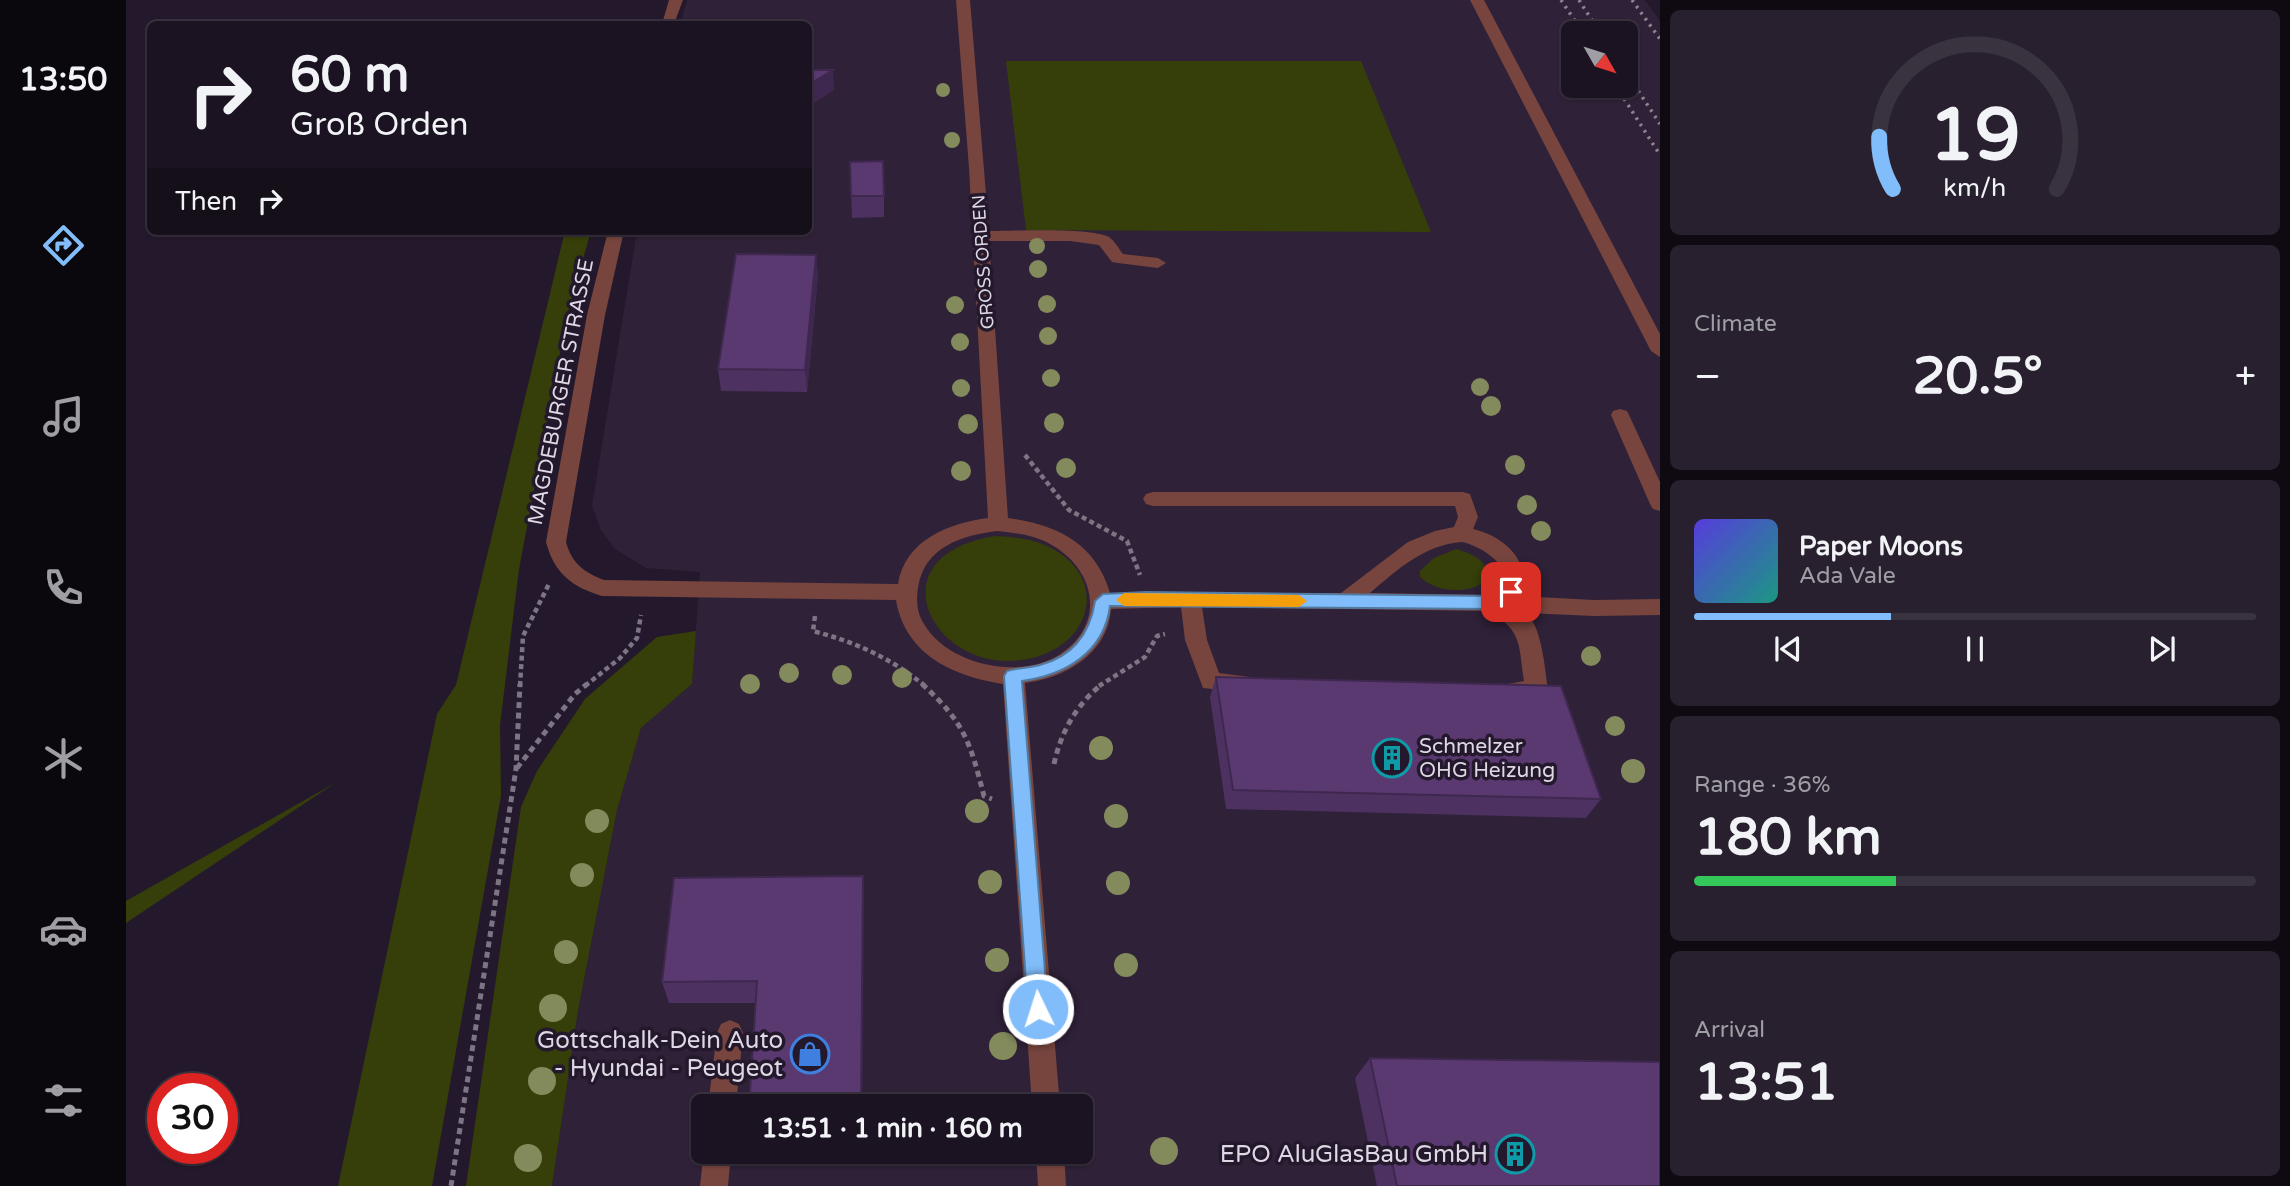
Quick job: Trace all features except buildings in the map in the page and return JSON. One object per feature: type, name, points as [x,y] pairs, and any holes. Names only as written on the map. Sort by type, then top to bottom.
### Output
[{"type":"street","points":[[669,21],[676,0]]},
{"type":"street","name":"GROSS ORDEN","points":[[963,0],[981,236],[998,524]]},
{"type":"street","points":[[1477,0],[1660,351]]},
{"type":"street","points":[[954,128],[973,128]]},
{"type":"street","name":"MAGDEBURGER STRASSE","points":[[560,562],[556,542],[574,434],[596,315],[615,235]]},
{"type":"street","points":[[981,236],[1070,236],[1104,241],[1118,258],[1158,263]]},
{"type":"street","points":[[1620,415],[1660,504]]},
{"type":"street","points":[[1153,499],[1463,499],[1468,517],[1462,532]]},
{"type":"street","points":[[998,524],[1029,527],[1048,534],[1080,555],[1096,576],[1103,601],[1100,623],[1088,643],[1068,660],[1042,672],[1013,676],[975,671],[957,665],[934,651],[918,634],[907,613],[905,592],[911,570],[925,551],[946,537],[971,527],[998,524]]},
{"type":"street","points":[[1344,602],[1420,544],[1462,532],[1492,542],[1508,560],[1514,572],[1511,592],[1506,599],[1495,603]]},
{"type":"street","points":[[560,562],[578,578],[602,587],[817,593],[905,592]]},
{"type":"street","points":[[1103,601],[1147,598],[1495,603],[1594,608],[1660,607]]},
{"type":"street","points":[[1190,599],[1196,640],[1211,682],[1266,684]]},
{"type":"street","points":[[1495,603],[1522,622],[1529,643],[1536,690],[1496,689]]},
{"type":"street","points":[[1013,676],[1045,1094]]},
{"type":"street","points":[[723,1094],[730,1032]]},
{"type":"street","points":[[714,1186],[716,1164]]},
{"type":"street","points":[[1051,1164],[1052,1186]]},
{"type":"path","points":[[1020,446],[1033,468],[1069,510],[1128,541],[1135,556],[1157,636],[1153,651],[1141,662],[1108,680],[1088,696],[1057,743],[1053,768]]},
{"type":"path","points":[[451,1186],[516,769],[523,636],[560,562]]},
{"type":"path","points":[[516,769],[575,694],[620,658],[637,638],[645,590]]},
{"type":"path","points":[[817,593],[813,631],[853,641],[882,653],[908,670],[955,716],[971,744],[984,796],[1022,802]]},
{"type":"path","points":[[1157,636],[1194,627]]},
{"type":"shaded area","points":[[687,0],[1645,0],[1660,21],[1660,1186],[552,1186],[578,1011],[617,810],[641,728],[692,684],[700,572],[646,568],[615,549],[601,530],[592,506],[636,235],[812,235],[812,21],[681,21]]},
{"type":"green space","points":[[1006,61],[1361,61],[1431,232],[1026,230]]},
{"type":"green space","points":[[564,235],[590,235],[567,316],[519,569],[500,725],[501,796],[432,1186],[338,1186],[437,714],[456,685]]},
{"type":"green space","points":[[996,536],[1025,539],[1053,549],[1070,561],[1080,575],[1086,591],[1086,607],[1072,636],[1058,647],[1039,656],[1003,661],[972,654],[947,637],[931,616],[925,591],[933,568],[956,548]]},
{"type":"green space","points":[[1456,549],[1473,555],[1482,562],[1488,579],[1473,588],[1454,590],[1435,586],[1420,577],[1420,571],[1434,558]]},
{"type":"green space","points":[[696,631],[692,684],[641,728],[617,810],[578,1011],[552,1186],[466,1186],[521,807],[537,771],[585,699],[657,637]]},
{"type":"green space","points":[[335,783],[126,923],[126,901]]},
{"type":"railway","points":[[1561,0],[1575,21]]},
{"type":"railway","points":[[1579,0],[1592,21]]},
{"type":"railway","points":[[1632,0],[1660,39]]},
{"type":"railway","points":[[1638,90],[1660,124]]},
{"type":"railway","points":[[1624,98],[1660,155]]},
{"type":"slow traffic","points":[[1124,600],[1147,598],[1299,601]]},
{"type":"place","name":"Schmelzer OHG Heizung","points":[[1392,758]]},
{"type":"place","name":"Gottschalk-Dein Auto - Hyundai - Peugeot","points":[[810,1054]]},
{"type":"place","name":"EPO AluGlasBau GmbH","points":[[1515,1154]]},
{"type":"route","points":[[1038,1009],[1013,676],[1042,672],[1068,660],[1088,643],[1100,623],[1103,601],[1147,598],[1495,603],[1506,599],[1511,592]]}]
